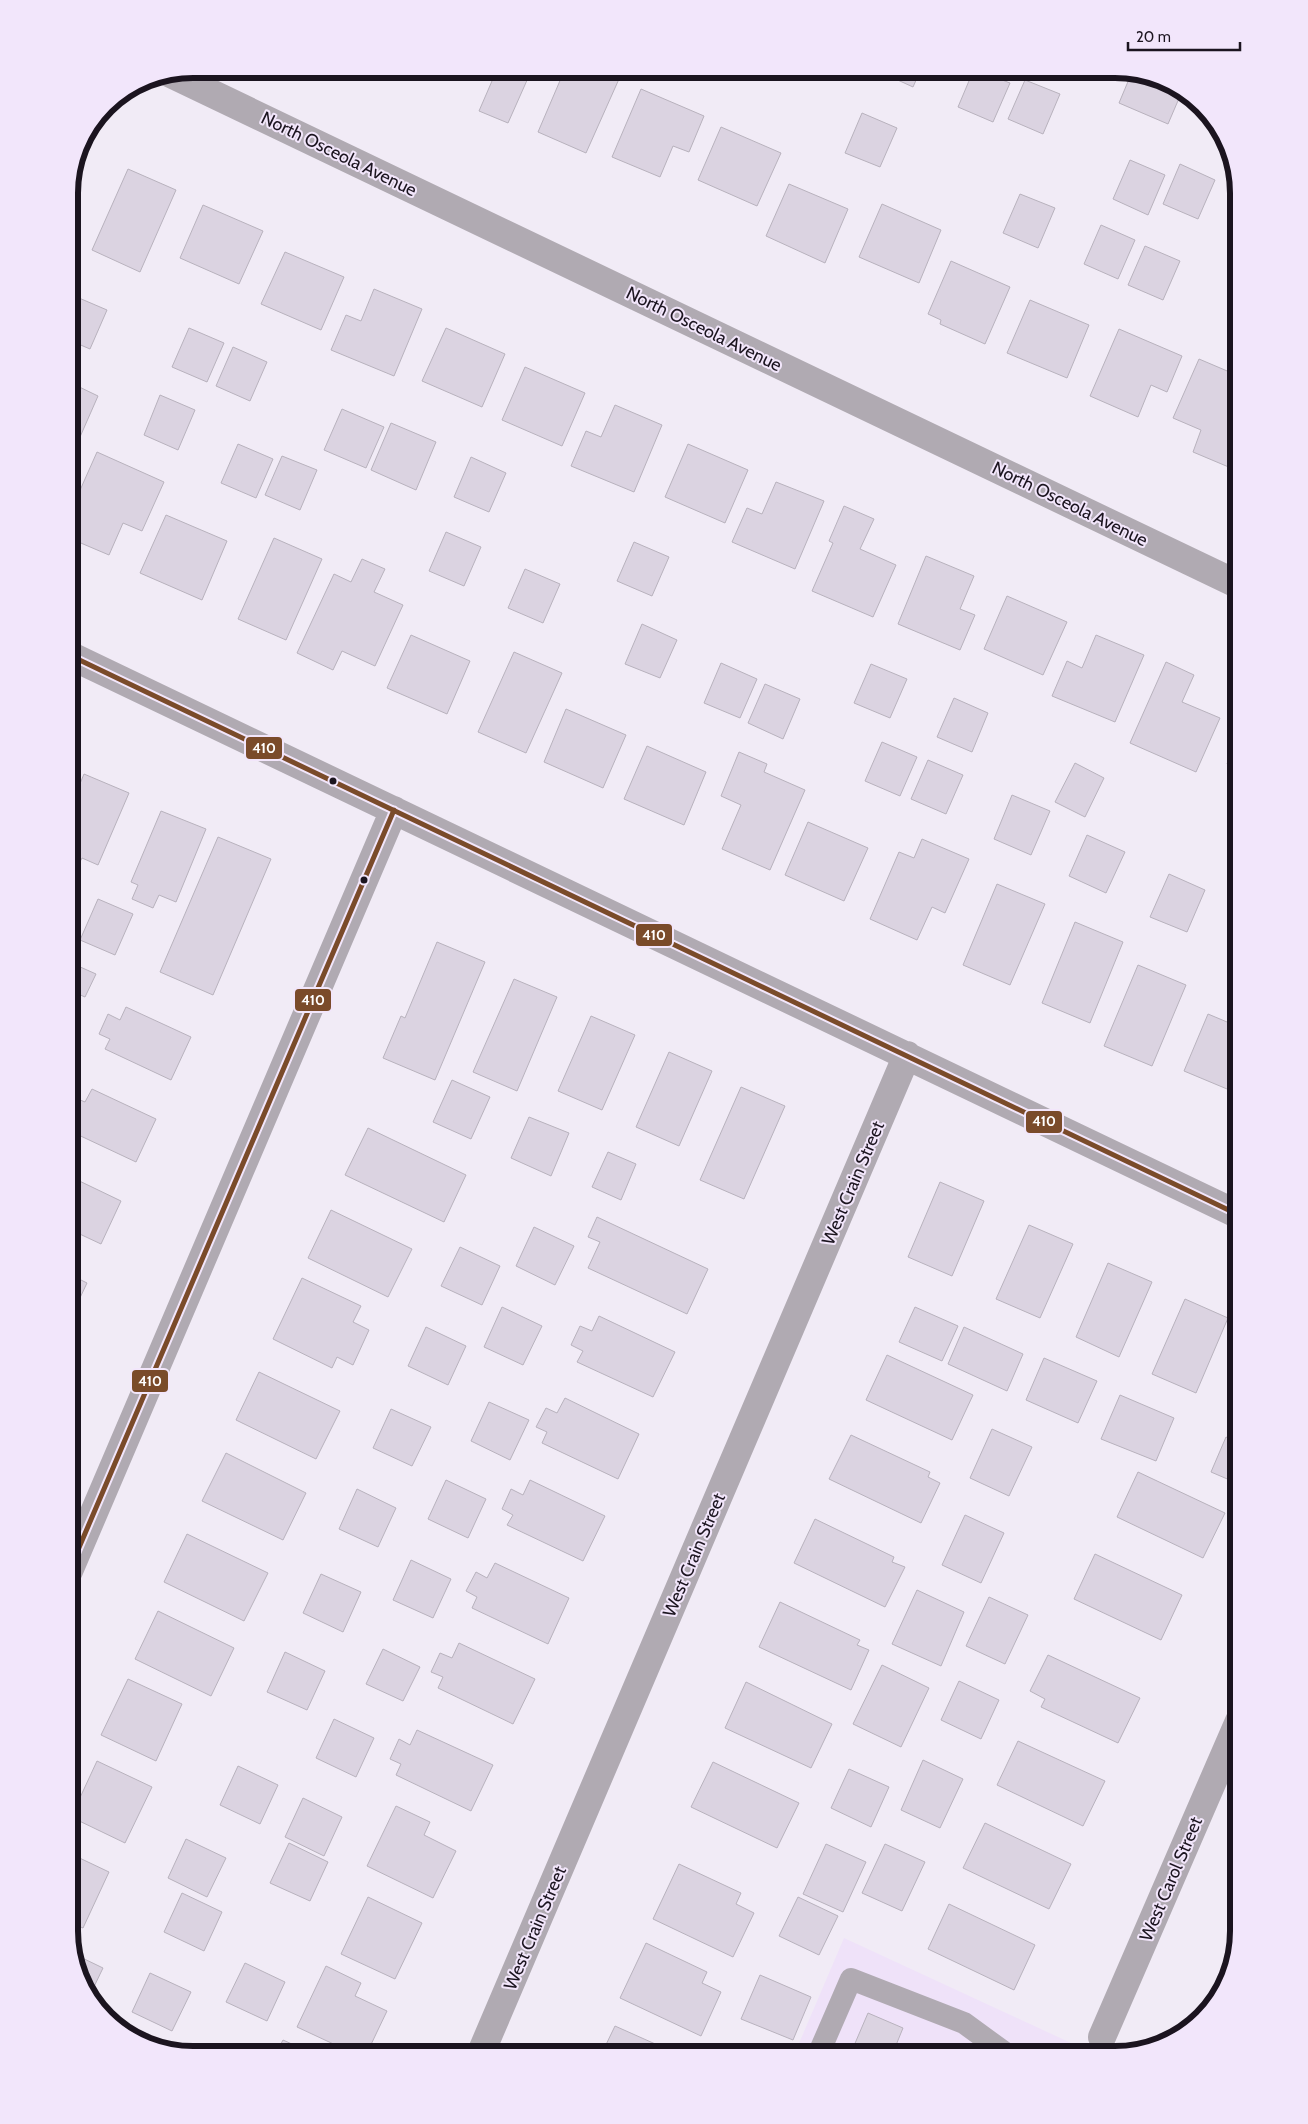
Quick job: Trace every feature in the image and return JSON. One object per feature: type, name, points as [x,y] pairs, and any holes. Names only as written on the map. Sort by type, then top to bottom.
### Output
[{"type":"street","name":"North Osceola Avenue","points":[[179,78],[1230,580]]},
{"type":"street","points":[[78,659],[1230,1211]]},
{"type":"street","points":[[78,1550],[394,810]]},
{"type":"street","name":"West Crain Street","points":[[484,2046],[907,1055]]},
{"type":"street","name":"West Carol Street","points":[[1102,2037],[1230,1742]]},
{"type":"lane","points":[[822,2046],[851,1979],[964,2023],[996,2046]]},
{"type":"shaded area","points":[[844,1938],[1078,2046],[798,2046]]},
{"type":"building","points":[[485,78],[528,78],[508,123],[479,111],[492,81]]},
{"type":"building","points":[[561,78],[619,78],[586,153],[538,132]]},
{"type":"building","points":[[893,78],[917,78],[913,87]]},
{"type":"building","points":[[970,78],[997,78],[1010,83],[993,122],[958,107]]},
{"type":"building","points":[[1129,79],[1166,89],[1179,97],[1168,124],[1119,103]]},
{"type":"building","points":[[1025,80],[1060,94],[1043,134],[1008,119]]},
{"type":"building","points":[[641,89],[704,116],[689,152],[673,146],[660,177],[612,157]]},
{"type":"building","points":[[862,113],[897,128],[880,167],[845,153]]},
{"type":"building","points":[[721,127],[781,153],[757,206],[698,180]]},
{"type":"building","points":[[1130,160],[1165,175],[1148,215],[1113,199]]},
{"type":"building","points":[[1180,164],[1215,180],[1198,219],[1163,204]]},
{"type":"building","points":[[128,169],[176,190],[140,272],[92,250]]},
{"type":"building","points":[[789,184],[848,209],[825,263],[766,236]]},
{"type":"building","points":[[1020,194],[1055,208],[1038,248],[1003,233]]},
{"type":"building","points":[[882,204],[941,230],[919,283],[859,257]]},
{"type":"building","points":[[203,205],[263,231],[239,284],[180,258]]},
{"type":"building","points":[[1101,225],[1135,240],[1118,279],[1084,264]]},
{"type":"building","points":[[1145,246],[1180,261],[1163,300],[1128,285]]},
{"type":"building","points":[[285,252],[344,277],[321,330],[261,304]]},
{"type":"building","points":[[951,261],[1010,287],[985,344],[940,324],[941,320],[928,314]]},
{"type":"building","points":[[374,289],[422,309],[394,376],[331,350],[346,315],[361,321]]},
{"type":"building","points":[[78,298],[107,310],[90,349],[78,344]]},
{"type":"building","points":[[1030,300],[1089,325],[1067,378],[1007,353]]},
{"type":"building","points":[[189,328],[224,343],[207,382],[172,367]]},
{"type":"building","points":[[446,328],[505,354],[482,407],[422,381]]},
{"type":"building","points":[[1119,329],[1182,356],[1167,392],[1151,385],[1138,417],[1090,396]]},
{"type":"building","points":[[233,347],[267,362],[250,401],[216,386]]},
{"type":"building","points":[[1199,359],[1230,372],[1230,468],[1193,452],[1201,430],[1173,418]]},
{"type":"building","points":[[525,367],[585,393],[562,446],[502,420]]},
{"type":"building","points":[[78,386],[98,396],[78,442]]},
{"type":"building","points":[[160,395],[195,410],[178,450],[144,435]]},
{"type":"building","points":[[615,405],[662,425],[634,492],[571,466],[586,431],[601,437]]},
{"type":"building","points":[[342,409],[384,427],[366,468],[324,450]]},
{"type":"building","points":[[391,423],[436,442],[416,490],[371,470]]},
{"type":"building","points":[[238,444],[273,459],[256,498],[221,483]]},
{"type":"building","points":[[688,444],[748,470],[725,523],[665,497]]},
{"type":"building","points":[[97,452],[164,482],[142,531],[123,523],[109,555],[78,542],[78,495]]},
{"type":"building","points":[[282,456],[317,470],[300,510],[265,495]]},
{"type":"building","points":[[471,457],[506,473],[489,512],[454,497]]},
{"type":"building","points":[[776,482],[824,501],[795,569],[732,542],[747,508],[762,514]]},
{"type":"building","points":[[844,506],[874,519],[860,549],[896,565],[873,617],[812,591],[833,543],[829,541]]},
{"type":"building","points":[[166,515],[227,541],[202,600],[140,573]]},
{"type":"building","points":[[446,532],[481,547],[464,586],[429,571]]},
{"type":"building","points":[[274,538],[322,559],[286,640],[238,619]]},
{"type":"building","points":[[634,542],[669,557],[652,596],[617,581]]},
{"type":"building","points":[[926,556],[974,576],[960,609],[975,615],[960,650],[898,624]]},
{"type":"building","points":[[362,559],[385,569],[374,592],[403,605],[375,666],[342,651],[333,670],[297,653],[334,574],[351,582]]},
{"type":"building","points":[[525,569],[560,584],[543,623],[508,608]]},
{"type":"building","points":[[1007,596],[1067,622],[1043,675],[984,649]]},
{"type":"building","points":[[642,624],[677,640],[660,678],[625,664]]},
{"type":"building","points":[[411,635],[470,661],[447,714],[387,688]]},
{"type":"building","points":[[1096,635],[1144,655],[1115,722],[1052,696],[1067,661],[1082,668]]},
{"type":"building","points":[[514,652],[562,673],[526,753],[478,732]]},
{"type":"building","points":[[1166,662],[1194,675],[1182,702],[1220,718],[1196,772],[1130,743]]},
{"type":"building","points":[[721,663],[757,679],[740,718],[704,703]]},
{"type":"building","points":[[871,664],[907,679],[890,718],[854,703]]},
{"type":"building","points":[[765,684],[800,699],[783,739],[748,723]]},
{"type":"building","points":[[954,698],[988,713],[972,752],[937,737]]},
{"type":"building","points":[[566,709],[626,735],[603,788],[544,762]]},
{"type":"building","points":[[882,742],[917,757],[900,796],[865,781]]},
{"type":"building","points":[[647,746],[706,772],[684,825],[624,799]]},
{"type":"building","points":[[739,752],[767,764],[764,772],[805,790],[770,870],[722,849],[741,805],[721,796]]},
{"type":"building","points":[[928,760],[963,775],[946,814],[911,799]]},
{"type":"building","points":[[1075,763],[1104,778],[1085,817],[1055,802]]},
{"type":"building","points":[[84,774],[129,793],[98,865],[82,858],[78,865],[78,788]]},
{"type":"building","points":[[1012,795],[1050,811],[1031,855],[994,839]]},
{"type":"building","points":[[161,811],[206,829],[176,902],[159,895],[153,908],[132,899],[138,885],[131,882]]},
{"type":"building","points":[[808,822],[868,848],[844,901],[785,875]]},
{"type":"building","points":[[1087,835],[1125,852],[1106,893],[1069,876]]},
{"type":"building","points":[[218,837],[271,859],[213,995],[160,972]]},
{"type":"building","points":[[922,839],[969,859],[945,913],[932,907],[917,940],[870,919],[899,852],[914,858]]},
{"type":"building","points":[[1169,874],[1205,890],[1187,932],[1150,917]]},
{"type":"building","points":[[997,884],[1045,904],[1010,985],[963,965]]},
{"type":"building","points":[[98,899],[133,914],[115,955],[80,940]]},
{"type":"building","points":[[1075,922],[1123,942],[1090,1023],[1042,1003]]},
{"type":"building","points":[[437,942],[485,962],[435,1080],[383,1058],[401,1016],[405,1018]]},
{"type":"building","points":[[1138,965],[1186,985],[1152,1066],[1104,1046]]},
{"type":"building","points":[[78,966],[96,974],[85,997],[78,994]]},
{"type":"building","points":[[514,979],[557,997],[517,1091],[473,1072]]},
{"type":"building","points":[[126,1007],[191,1037],[171,1080],[105,1049],[110,1039],[99,1034],[108,1014],[120,1020]]},
{"type":"building","points":[[1208,1014],[1230,1023],[1230,1090],[1184,1071]]},
{"type":"building","points":[[591,1016],[635,1035],[602,1110],[558,1091]]},
{"type":"building","points":[[669,1052],[712,1071],[679,1146],[636,1127]]},
{"type":"building","points":[[452,1080],[490,1097],[471,1139],[433,1122]]},
{"type":"building","points":[[741,1087],[785,1106],[744,1199],[700,1180]]},
{"type":"building","points":[[92,1089],[156,1119],[136,1162],[78,1135],[78,1099],[85,1102]]},
{"type":"building","points":[[529,1117],[569,1133],[551,1176],[511,1158]]},
{"type":"building","points":[[368,1128],[466,1175],[444,1222],[345,1175]]},
{"type":"building","points":[[608,1152],[636,1164],[621,1200],[592,1187]]},
{"type":"building","points":[[78,1180],[121,1201],[101,1244],[78,1233]]},
{"type":"building","points":[[940,1182],[984,1201],[952,1276],[908,1257]]},
{"type":"building","points":[[331,1210],[412,1249],[388,1297],[308,1258]]},
{"type":"building","points":[[597,1217],[708,1269],[687,1314],[588,1268],[600,1242],[588,1237]]},
{"type":"building","points":[[1029,1225],[1073,1244],[1040,1318],[996,1299]]},
{"type":"building","points":[[534,1227],[574,1246],[555,1285],[516,1266]]},
{"type":"building","points":[[460,1247],[500,1266],[482,1305],[441,1286]]},
{"type":"building","points":[[1108,1263],[1152,1282],[1119,1357],[1076,1337]]},
{"type":"building","points":[[78,1278],[87,1283],[78,1302]]},
{"type":"building","points":[[302,1278],[361,1306],[353,1322],[369,1330],[353,1365],[337,1357],[332,1368],[273,1339]]},
{"type":"building","points":[[1185,1299],[1228,1318],[1196,1393],[1152,1374]]},
{"type":"building","points":[[502,1307],[542,1326],[523,1365],[484,1347]]},
{"type":"building","points":[[915,1307],[958,1326],[942,1361],[899,1342]]},
{"type":"building","points":[[599,1316],[675,1352],[653,1397],[577,1362],[583,1351],[571,1345],[580,1326],[592,1331]]},
{"type":"building","points":[[426,1327],[466,1346],[448,1385],[408,1366]]},
{"type":"building","points":[[964,1327],[1023,1354],[1007,1391],[948,1364]]},
{"type":"building","points":[[887,1355],[973,1395],[952,1440],[866,1400]]},
{"type":"building","points":[[1044,1358],[1097,1381],[1078,1423],[1026,1400]]},
{"type":"building","points":[[259,1372],[340,1411],[316,1459],[236,1420]]},
{"type":"building","points":[[1120,1395],[1174,1418],[1156,1461],[1101,1439]]},
{"type":"building","points":[[565,1398],[639,1434],[618,1479],[542,1443],[547,1432],[536,1427],[546,1408],[557,1413]]},
{"type":"building","points":[[489,1402],[529,1420],[510,1460],[471,1441]]},
{"type":"building","points":[[391,1409],[431,1427],[412,1466],[373,1448]]},
{"type":"building","points":[[992,1429],[1032,1447],[1009,1496],[970,1478]]},
{"type":"building","points":[[851,1435],[930,1472],[928,1477],[940,1483],[921,1523],[829,1479]]},
{"type":"building","points":[[1226,1437],[1230,1439],[1230,1480],[1211,1472]]},
{"type":"building","points":[[226,1453],[306,1493],[283,1540],[202,1501]]},
{"type":"building","points":[[1138,1472],[1225,1513],[1203,1558],[1117,1517]]},
{"type":"building","points":[[446,1480],[486,1499],[468,1538],[428,1519]]},
{"type":"building","points":[[530,1480],[605,1516],[583,1561],[507,1525],[513,1515],[502,1509],[511,1489],[523,1495]]},
{"type":"building","points":[[357,1489],[396,1508],[378,1547],[339,1529]]},
{"type":"building","points":[[965,1515],[1004,1533],[981,1583],[942,1565]]},
{"type":"building","points":[[815,1519],[894,1557],[892,1562],[905,1567],[885,1607],[794,1563]]},
{"type":"building","points":[[187,1534],[268,1573],[244,1621],[164,1582]]},
{"type":"building","points":[[1095,1554],[1182,1595],[1161,1640],[1074,1599]]},
{"type":"building","points":[[411,1560],[451,1579],[433,1618],[393,1600]]},
{"type":"building","points":[[495,1563],[569,1598],[548,1644],[472,1608],[477,1597],[466,1591],[476,1572],[487,1578]]},
{"type":"building","points":[[321,1574],[361,1592],[343,1632],[303,1613]]},
{"type":"building","points":[[917,1590],[964,1612],[941,1666],[892,1644]]},
{"type":"building","points":[[989,1597],[1028,1615],[1005,1664],[966,1646]]},
{"type":"building","points":[[780,1602],[860,1640],[857,1645],[869,1650],[851,1690],[759,1647]]},
{"type":"building","points":[[158,1611],[234,1648],[211,1696],[135,1659]]},
{"type":"building","points":[[459,1643],[535,1679],[513,1724],[438,1688],[443,1677],[431,1672],[440,1653],[452,1658]]},
{"type":"building","points":[[383,1649],[420,1667],[403,1701],[366,1684]]},
{"type":"building","points":[[285,1652],[325,1671],[307,1710],[267,1692]]},
{"type":"building","points":[[1048,1655],[1140,1698],[1118,1743],[1041,1707],[1045,1699],[1030,1691]]},
{"type":"building","points":[[882,1665],[929,1688],[901,1747],[853,1724]]},
{"type":"building","points":[[128,1679],[182,1704],[156,1761],[101,1735]]},
{"type":"building","points":[[959,1681],[999,1700],[981,1739],[941,1720]]},
{"type":"building","points":[[746,1682],[832,1724],[811,1768],[725,1728]]},
{"type":"building","points":[[334,1719],[374,1738],[356,1777],[316,1758]]},
{"type":"building","points":[[417,1730],[493,1765],[471,1811],[396,1775],[401,1764],[390,1759],[399,1739],[410,1745]]},
{"type":"building","points":[[1018,1741],[1105,1781],[1083,1826],[997,1785]]},
{"type":"building","points":[[923,1760],[963,1779],[940,1828],[901,1810]]},
{"type":"building","points":[[97,1761],[152,1787],[125,1843],[78,1820],[78,1802]]},
{"type":"building","points":[[713,1762],[799,1803],[777,1848],[691,1807]]},
{"type":"building","points":[[238,1766],[278,1785],[260,1824],[220,1805]]},
{"type":"building","points":[[849,1769],[889,1787],[871,1827],[831,1808]]},
{"type":"building","points":[[303,1798],[342,1817],[324,1856],[285,1837]]},
{"type":"building","points":[[396,1806],[430,1822],[424,1835],[456,1851],[433,1898],[367,1866]]},
{"type":"building","points":[[985,1823],[1071,1864],[1049,1909],[963,1868]]},
{"type":"building","points":[[186,1839],[226,1858],[207,1897],[168,1878]]},
{"type":"building","points":[[289,1843],[328,1862],[310,1901],[270,1883]]},
{"type":"building","points":[[826,1844],[866,1862],[843,1912],[803,1894]]},
{"type":"building","points":[[885,1844],[925,1862],[902,1911],[862,1893]]},
{"type":"building","points":[[78,1857],[109,1872],[83,1928],[78,1926]]},
{"type":"building","points":[[679,1864],[741,1893],[736,1904],[754,1913],[733,1957],[653,1919]]},
{"type":"building","points":[[182,1893],[222,1912],[204,1951],[164,1932]]},
{"type":"building","points":[[368,1897],[422,1923],[395,1979],[341,1954]]},
{"type":"building","points":[[798,1897],[838,1916],[819,1955],[779,1936]]},
{"type":"building","points":[[949,1904],[1035,1945],[1014,1990],[928,1949]]},
{"type":"building","points":[[646,1943],[707,1972],[702,1983],[721,1992],[701,2036],[620,1998]]},
{"type":"building","points":[[81,1957],[103,1968],[93,1989]]},
{"type":"building","points":[[245,1963],[285,1982],[267,2021],[226,2002]]},
{"type":"building","points":[[326,1966],[361,1983],[355,1996],[387,2011],[370,2046],[338,2046],[297,2027]]},
{"type":"building","points":[[150,1973],[191,1992],[172,2031],[132,2012]]},
{"type":"building","points":[[760,1975],[811,1997],[793,2040],[741,2019]]},
{"type":"building","points":[[868,2013],[903,2028],[896,2046],[854,2046]]},
{"type":"building","points":[[615,2026],[660,2046],[605,2046]]},
{"type":"building","points":[[283,2040],[296,2046],[280,2046]]},
{"type":"transit line","name":"410","points":[[78,659],[1230,1211]]},
{"type":"transit line","name":"410","points":[[78,1550],[394,810]]}]
